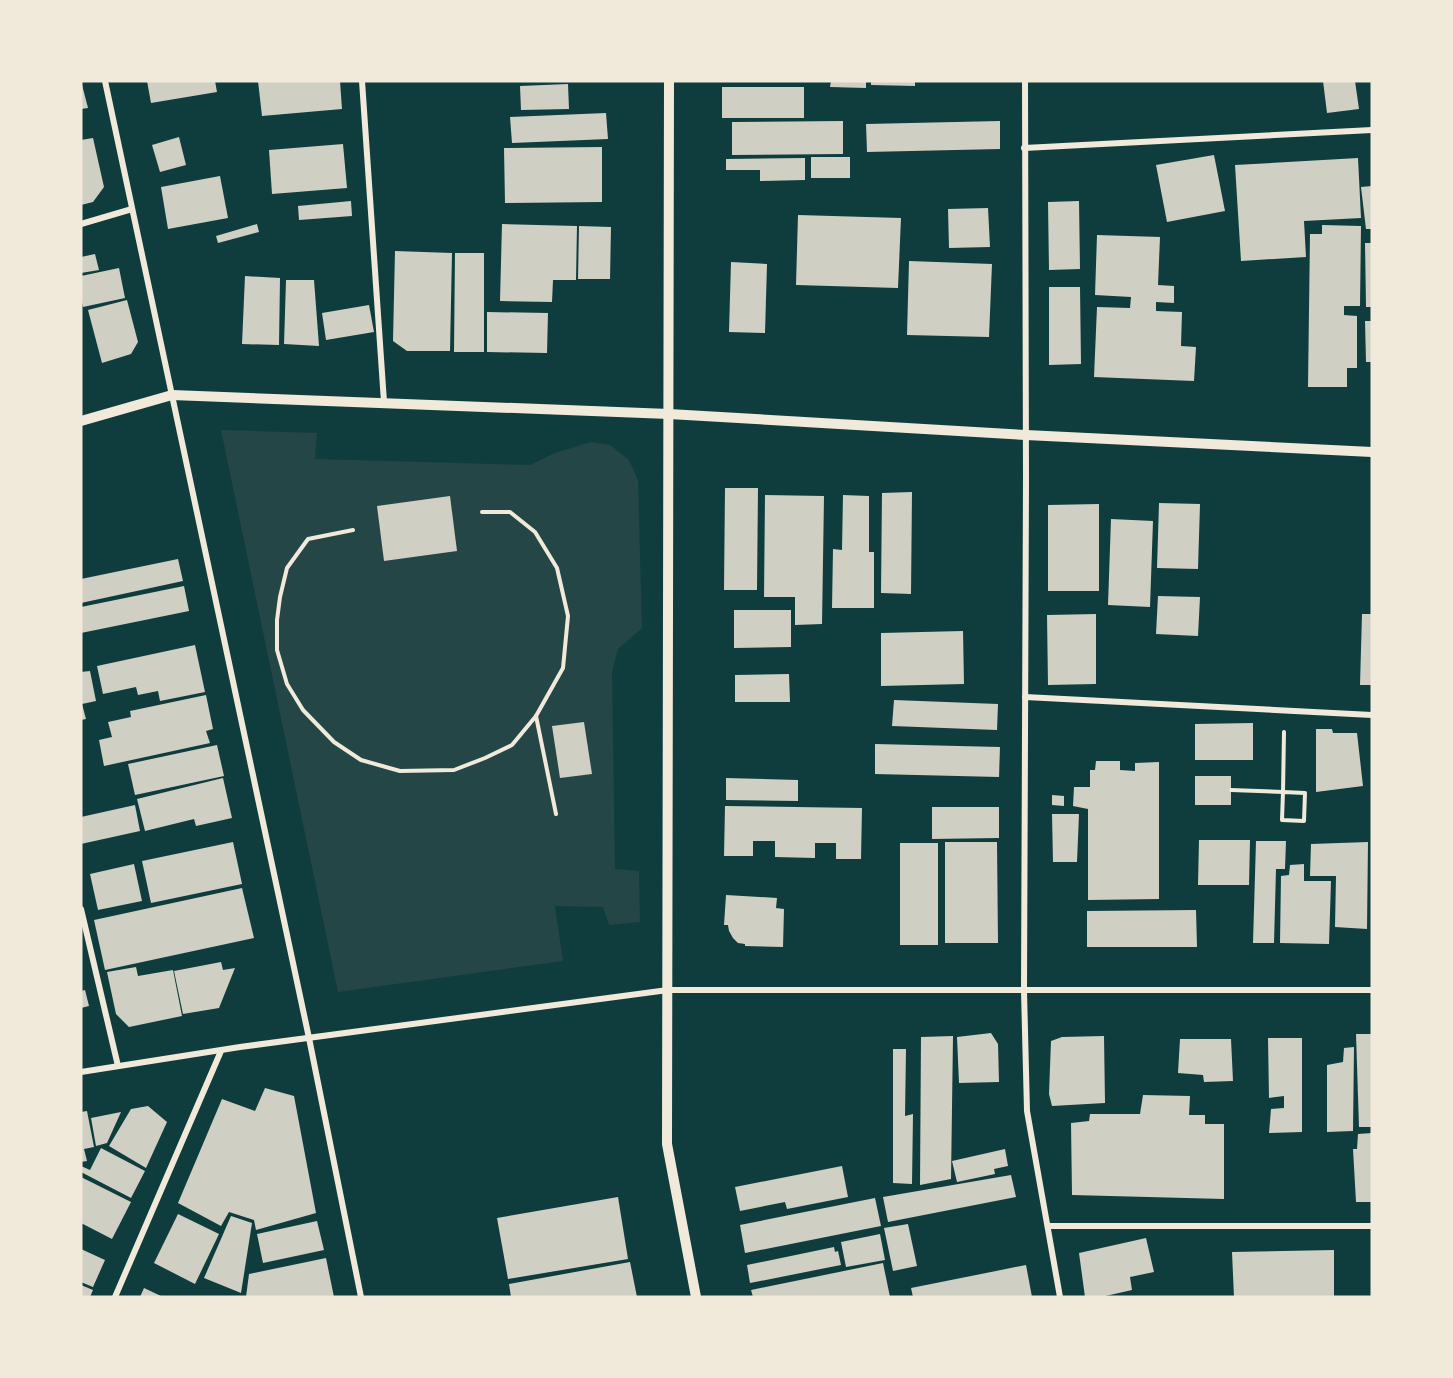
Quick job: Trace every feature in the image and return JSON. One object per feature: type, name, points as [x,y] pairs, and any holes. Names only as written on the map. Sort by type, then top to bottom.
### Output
[{"type":"street","points":[[105,81],[309,1038],[361,1297]]},
{"type":"street","points":[[362,81],[384,402]]},
{"type":"street","points":[[669,81],[667,1144],[696,1297]]},
{"type":"street","points":[[1025,81],[1024,991],[1027,1111],[1060,1297]]},
{"type":"street","points":[[1024,148],[1372,130]]},
{"type":"street","points":[[81,224],[132,208]]},
{"type":"street","points":[[81,422],[172,395],[669,414],[1372,452]]},
{"type":"street","points":[[1025,697],[1372,715]]},
{"type":"street","points":[[81,909],[118,1066]]},
{"type":"street","points":[[81,1072],[309,1038],[668,990],[1372,990]]},
{"type":"street","points":[[115,1297],[221,1051]]},
{"type":"street","points":[[1048,1226],[1372,1226]]},
{"type":"path","points":[[353,530],[309,539],[287,568],[277,620],[277,650],[287,684],[303,710],[334,742],[361,760],[400,771],[454,770],[512,745],[536,716],[563,668],[568,616],[557,568],[535,532],[510,512],[482,512]]},
{"type":"path","points":[[1231,790],[1283,792],[1305,793],[1304,821],[1282,820],[1283,792],[1285,710]]},
{"type":"path","points":[[536,716],[556,814]]},
{"type":"shaded area","points":[[221,430],[317,433],[315,459],[530,465],[555,453],[591,442],[610,445],[629,460],[638,480],[642,628],[618,649],[612,672],[615,869],[639,871],[640,922],[609,925],[603,907],[555,906],[563,961],[338,992]]},
{"type":"building","points":[[81,81],[88,108],[81,109]]},
{"type":"building","points":[[147,81],[215,81],[217,92],[151,103]]},
{"type":"building","points":[[258,81],[340,81],[342,109],[262,116]]},
{"type":"building","points":[[831,81],[866,81],[866,88],[830,87]]},
{"type":"building","points":[[871,81],[915,81],[915,86],[871,85]]},
{"type":"building","points":[[1323,81],[1355,81],[1359,109],[1327,113]]},
{"type":"building","points":[[568,84],[569,109],[521,110],[520,86]]},
{"type":"building","points":[[722,87],[804,87],[804,118],[722,118]]},
{"type":"building","points":[[606,113],[608,139],[512,143],[510,117]]},
{"type":"building","points":[[843,121],[843,154],[732,155],[732,122]]},
{"type":"building","points":[[1000,121],[1000,149],[867,152],[866,124]]},
{"type":"building","points":[[179,137],[186,165],[160,172],[152,145]]},
{"type":"building","points":[[93,138],[104,187],[93,202],[81,205],[81,140]]},
{"type":"building","points":[[343,144],[347,188],[272,194],[269,150]]},
{"type":"building","points":[[602,147],[602,202],[505,203],[504,148]]},
{"type":"building","points":[[1214,155],[1225,211],[1167,222],[1156,165]]},
{"type":"building","points":[[811,157],[850,157],[850,178],[811,178]]},
{"type":"building","points":[[805,158],[805,180],[760,181],[760,170],[726,170],[726,159]]},
{"type":"building","points":[[1358,158],[1361,218],[1304,221],[1306,257],[1241,261],[1235,165]]},
{"type":"building","points":[[220,176],[228,218],[168,229],[161,187]]},
{"type":"building","points":[[1372,186],[1372,229],[1366,229],[1361,187]]},
{"type":"building","points":[[351,201],[352,216],[299,220],[298,206]]},
{"type":"building","points":[[1079,201],[1080,269],[1049,270],[1048,202]]},
{"type":"building","points":[[988,208],[990,247],[949,248],[948,209]]},
{"type":"building","points":[[798,215],[901,218],[898,288],[796,285]]},
{"type":"building","points":[[257,224],[259,232],[218,243],[216,236]]},
{"type":"building","points":[[502,224],[577,226],[576,280],[553,280],[552,302],[500,301]]},
{"type":"building","points":[[1322,225],[1361,226],[1360,306],[1344,306],[1344,315],[1357,316],[1357,368],[1347,368],[1347,387],[1308,387],[1310,234],[1322,234]]},
{"type":"building","points":[[579,226],[611,227],[610,279],[578,279]]},
{"type":"building","points":[[1097,235],[1160,237],[1158,285],[1174,286],[1174,303],[1156,302],[1156,311],[1182,312],[1181,346],[1196,347],[1194,381],[1094,377],[1097,307],[1130,308],[1131,297],[1095,295]]},
{"type":"building","points":[[1365,243],[1372,243],[1372,307],[1366,307]]},
{"type":"building","points":[[395,251],[452,253],[450,351],[407,351],[393,341]]},
{"type":"building","points":[[455,253],[484,253],[484,352],[454,352]]},
{"type":"building","points":[[95,254],[99,270],[81,273],[81,257]]},
{"type":"building","points":[[909,261],[992,264],[989,337],[907,335]]},
{"type":"building","points":[[731,262],[767,264],[765,333],[729,332]]},
{"type":"building","points":[[119,268],[125,298],[83,307],[81,276]]},
{"type":"building","points":[[245,276],[280,278],[279,345],[242,344]]},
{"type":"building","points":[[286,280],[314,280],[319,346],[284,344]]},
{"type":"building","points":[[1049,287],[1080,287],[1081,364],[1049,365]]},
{"type":"building","points":[[127,300],[138,342],[131,354],[102,363],[88,310]]},
{"type":"building","points":[[369,305],[374,332],[326,340],[322,313]]},
{"type":"building","points":[[487,312],[548,313],[547,353],[487,352]]},
{"type":"building","points":[[1365,321],[1372,321],[1372,362],[1366,362]]},
{"type":"building","points":[[725,488],[758,488],[757,590],[724,590]]},
{"type":"building","points":[[912,492],[911,594],[881,593],[882,493]]},
{"type":"building","points":[[765,495],[824,496],[822,624],[795,625],[795,597],[764,597]]},
{"type":"building","points":[[843,495],[869,496],[869,552],[874,552],[874,608],[832,608],[833,549],[842,550]]},
{"type":"building","points":[[450,496],[457,551],[384,561],[377,506]]},
{"type":"building","points":[[1159,503],[1200,504],[1198,569],[1157,568]]},
{"type":"building","points":[[1099,504],[1099,591],[1048,591],[1048,505]]},
{"type":"building","points":[[1111,519],[1153,521],[1150,607],[1108,605]]},
{"type":"building","points":[[178,559],[183,581],[81,603],[81,579]]},
{"type":"building","points":[[184,586],[189,611],[81,633],[81,607]]},
{"type":"building","points":[[1158,596],[1200,597],[1198,636],[1156,634]]},
{"type":"building","points":[[734,610],[791,610],[791,647],[734,648]]},
{"type":"building","points":[[1096,614],[1096,684],[1048,685],[1047,615]]},
{"type":"building","points":[[1362,614],[1372,614],[1372,685],[1360,685]]},
{"type":"building","points":[[963,631],[964,684],[881,686],[881,633]]},
{"type":"building","points":[[195,645],[205,692],[160,701],[158,691],[138,695],[136,687],[103,694],[97,666]]},
{"type":"building","points":[[90,671],[96,701],[82,704],[86,719],[81,720],[81,672]]},
{"type":"building","points":[[789,674],[790,702],[735,702],[735,675]]},
{"type":"building","points":[[206,695],[213,729],[206,731],[210,743],[104,766],[99,740],[112,737],[108,722],[131,717],[130,711]]},
{"type":"building","points":[[894,700],[998,704],[997,730],[892,726]]},
{"type":"building","points":[[584,722],[592,774],[560,778],[552,726]]},
{"type":"building","points":[[1253,723],[1253,760],[1195,760],[1195,724]]},
{"type":"building","points":[[1316,729],[1332,729],[1333,733],[1357,733],[1363,786],[1316,792]]},
{"type":"building","points":[[875,744],[1000,747],[999,777],[875,774]]},
{"type":"building","points":[[217,745],[224,776],[135,795],[128,764]]},
{"type":"building","points":[[1096,761],[1120,761],[1120,770],[1135,771],[1135,763],[1159,762],[1159,899],[1088,900],[1088,809],[1073,806],[1074,787],[1090,787],[1090,770],[1095,770]]},
{"type":"building","points":[[1195,776],[1231,776],[1231,805],[1195,805]]},
{"type":"building","points":[[223,778],[232,818],[196,826],[194,819],[145,831],[137,799]]},
{"type":"building","points":[[726,778],[798,780],[798,801],[726,800]]},
{"type":"building","points":[[1052,795],[1064,796],[1064,806],[1052,805]]},
{"type":"building","points":[[135,805],[140,831],[81,844],[81,817]]},
{"type":"building","points":[[725,806],[862,808],[861,859],[836,859],[836,843],[815,843],[815,858],[775,857],[775,841],[753,841],[753,856],[724,856]]},
{"type":"building","points":[[932,807],[999,807],[999,838],[932,839]]},
{"type":"building","points":[[1052,814],[1079,814],[1077,862],[1053,862]]},
{"type":"building","points":[[1199,840],[1250,840],[1249,885],[1198,885]]},
{"type":"building","points":[[1256,841],[1286,841],[1285,869],[1276,869],[1274,943],[1253,943]]},
{"type":"building","points":[[233,842],[242,884],[151,903],[142,861]]},
{"type":"building","points":[[945,842],[997,842],[998,943],[945,943]]},
{"type":"building","points":[[1368,842],[1367,929],[1335,927],[1336,876],[1310,876],[1311,844]]},
{"type":"building","points":[[900,843],[938,843],[938,945],[900,945]]},
{"type":"building","points":[[134,864],[142,901],[98,910],[90,874]]},
{"type":"building","points":[[1304,864],[1304,881],[1331,881],[1329,944],[1280,943],[1281,876],[1289,875],[1290,865]]},
{"type":"building","points":[[242,888],[254,938],[105,970],[94,920]]},
{"type":"building","points":[[726,895],[777,898],[776,908],[784,909],[783,947],[745,946],[745,944],[738,943],[729,931],[728,925],[724,925]]},
{"type":"building","points":[[1196,910],[1197,947],[1087,947],[1087,911]]},
{"type":"building","points":[[221,962],[223,970],[235,968],[219,1008],[183,1014],[174,971]]},
{"type":"building","points":[[136,967],[138,976],[173,970],[182,1016],[129,1027],[116,1014],[107,972]]},
{"type":"building","points":[[85,990],[89,1006],[81,1008],[81,991]]},
{"type":"building","points":[[991,1033],[998,1044],[999,1082],[959,1083],[957,1037]]},
{"type":"building","points":[[1356,1034],[1372,1034],[1372,1127],[1359,1127]]},
{"type":"building","points":[[953,1036],[951,1179],[920,1185],[921,1037]]},
{"type":"building","points":[[1104,1036],[1105,1103],[1052,1106],[1049,1094],[1051,1041],[1062,1037]]},
{"type":"building","points":[[1268,1038],[1302,1038],[1302,1132],[1269,1133],[1271,1109],[1284,1108],[1284,1096],[1269,1098]]},
{"type":"building","points":[[1180,1039],[1231,1039],[1233,1081],[1204,1082],[1203,1075],[1178,1073]]},
{"type":"building","points":[[1354,1047],[1353,1131],[1327,1132],[1327,1065],[1343,1062],[1344,1048]]},
{"type":"building","points":[[893,1049],[906,1049],[905,1116],[913,1114],[912,1184],[893,1183]]},
{"type":"building","points":[[265,1088],[294,1096],[316,1213],[256,1230],[254,1220],[229,1212],[221,1226],[178,1203],[222,1099],[255,1111]]},
{"type":"building","points":[[1143,1095],[1190,1096],[1189,1115],[1205,1115],[1205,1124],[1224,1124],[1224,1199],[1072,1195],[1071,1123],[1089,1121],[1090,1114],[1140,1114]]},
{"type":"building","points":[[148,1106],[167,1122],[146,1168],[109,1146],[131,1109]]},
{"type":"building","points":[[87,1111],[94,1147],[84,1149],[87,1161],[81,1162],[81,1112]]},
{"type":"building","points":[[121,1112],[107,1143],[96,1146],[91,1118]]},
{"type":"building","points":[[1372,1133],[1372,1202],[1356,1202],[1353,1149],[1357,1149],[1358,1134]]},
{"type":"building","points":[[101,1148],[145,1171],[131,1198],[81,1172],[81,1166],[90,1170]]},
{"type":"building","points":[[1005,1149],[1008,1166],[994,1169],[995,1174],[957,1182],[952,1161]]},
{"type":"building","points":[[842,1166],[848,1197],[787,1209],[785,1202],[740,1211],[735,1187]]},
{"type":"building","points":[[1011,1175],[1016,1197],[888,1222],[883,1197]]},
{"type":"building","points":[[81,1177],[131,1202],[112,1239],[81,1223]]},
{"type":"building","points":[[618,1197],[628,1259],[508,1279],[497,1218]]},
{"type":"building","points":[[875,1198],[881,1226],[745,1253],[740,1225]]},
{"type":"building","points":[[178,1214],[219,1234],[195,1284],[154,1263]]},
{"type":"building","points":[[231,1216],[252,1223],[241,1293],[204,1278]]},
{"type":"building","points":[[317,1221],[324,1250],[263,1263],[257,1234]]},
{"type":"building","points":[[908,1224],[917,1266],[893,1271],[884,1228]]},
{"type":"building","points":[[880,1234],[885,1260],[846,1267],[841,1242]]},
{"type":"building","points":[[1146,1238],[1154,1272],[1130,1277],[1132,1290],[1101,1297],[1085,1297],[1079,1253]]},
{"type":"building","points":[[834,1247],[835,1252],[838,1251],[841,1265],[750,1283],[747,1265]]},
{"type":"building","points":[[81,1249],[105,1260],[93,1287],[81,1282]]},
{"type":"building","points":[[1334,1250],[1334,1297],[1234,1297],[1232,1252]]},
{"type":"building","points":[[326,1258],[334,1297],[246,1297],[249,1274]]},
{"type":"building","points":[[630,1262],[637,1297],[511,1297],[509,1284]]},
{"type":"building","points":[[883,1263],[890,1297],[753,1297],[751,1290]]},
{"type":"building","points":[[1026,1265],[1032,1297],[913,1297],[911,1288]]},
{"type":"building","points":[[81,1285],[93,1290],[90,1297],[81,1297]]},
{"type":"building","points":[[144,1288],[163,1297],[140,1297]]}]
